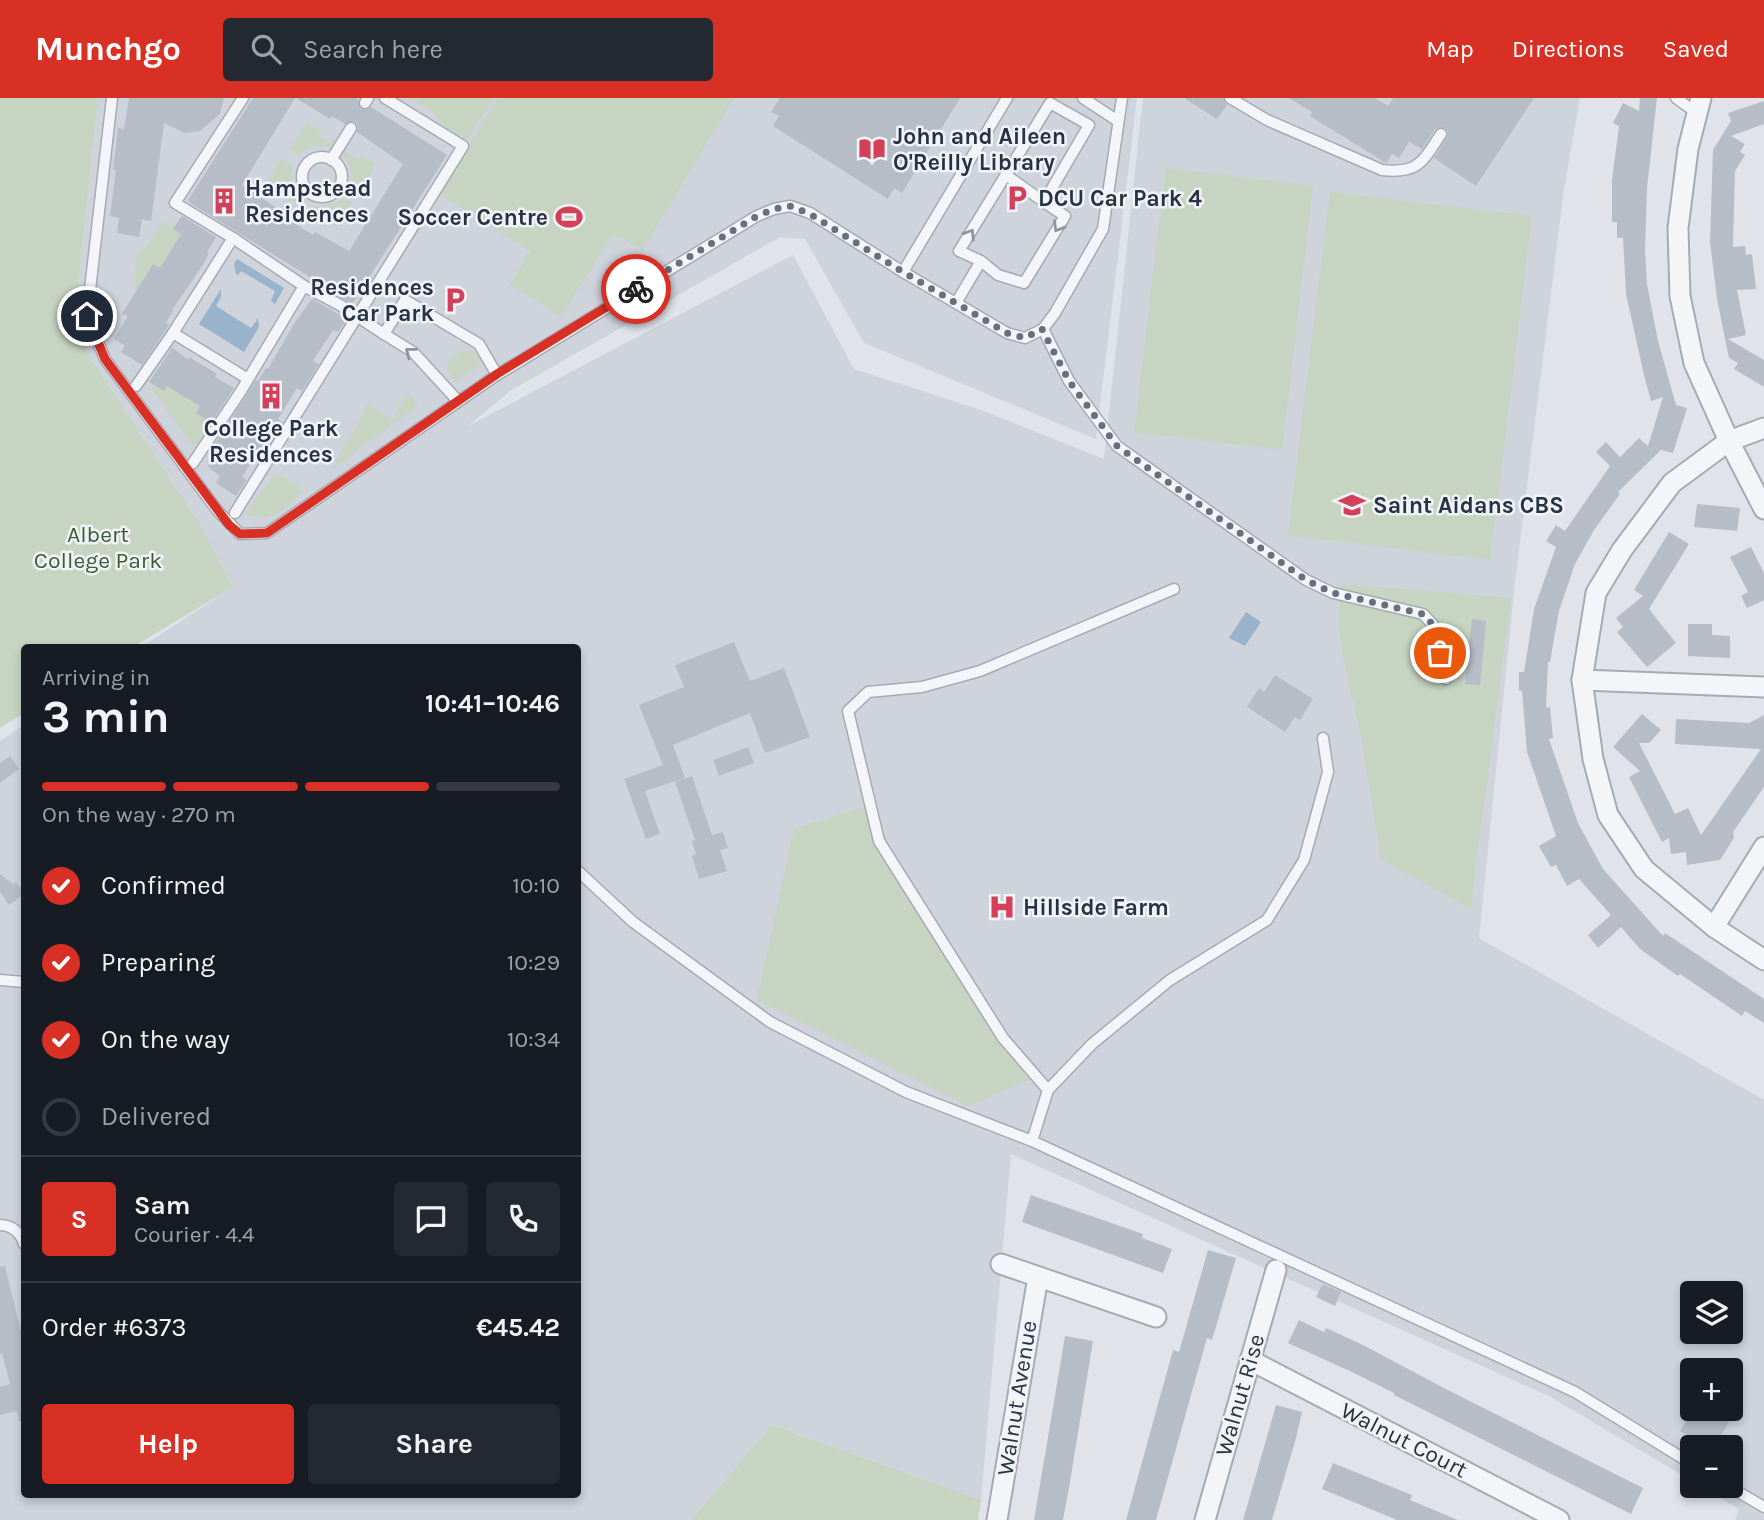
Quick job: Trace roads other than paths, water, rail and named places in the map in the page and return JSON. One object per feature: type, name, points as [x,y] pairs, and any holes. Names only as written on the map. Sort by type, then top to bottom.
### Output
[{"type":"street","points":[[1699,106],[1688,149],[1678,228],[1680,296],[1694,363],[1729,441],[1764,509]]},
{"type":"street","points":[[1764,428],[1729,441],[1672,483],[1622,550],[1596,593],[1583,680],[1592,759],[1608,815],[1644,870],[1714,927],[1764,960]]},
{"type":"street","points":[[1583,680],[1764,687]]},
{"type":"street","points":[[1714,927],[1764,847]]},
{"type":"street","points":[[1001,1264],[1156,1317]]},
{"type":"street","name":"Walnut Rise","points":[[1205,1520],[1276,1270]]},
{"type":"street","name":"Walnut Avenue","points":[[997,1520],[1038,1277]]},
{"type":"street","name":"Walnut Court","points":[[1250,1360],[1559,1520]]},
{"type":"lane","points":[[112,98],[87,316],[105,359],[229,525],[240,534],[267,533],[497,374],[757,216],[774,209],[790,206],[810,214],[1007,333],[1025,338],[1042,329],[1055,313],[1103,229],[1122,98]]},
{"type":"lane","points":[[243,98],[175,203],[233,238],[303,286],[413,352],[458,401]]},
{"type":"lane","points":[[235,513],[463,146],[385,98]]},
{"type":"lane","points":[[903,272],[1007,98]]},
{"type":"lane","points":[[1083,98],[1118,121]]},
{"type":"lane","points":[[1230,98],[1267,120],[1382,170],[1402,172],[1421,164],[1441,134]]},
{"type":"lane","points":[[1675,98],[1699,106]]},
{"type":"lane","points":[[1006,175],[1044,202],[1065,216],[1024,283],[998,275],[981,261],[959,251],[1049,103],[1089,125],[1044,202]]},
{"type":"lane","points":[[331,160],[351,128]]},
{"type":"lane","points":[[320,158],[331,160],[341,173],[338,189],[326,197],[312,194],[304,184],[303,172],[306,166],[320,158]]},
{"type":"lane","points":[[136,386],[233,238]]},
{"type":"lane","points":[[956,303],[981,261]]},
{"type":"lane","points":[[193,463],[248,379],[303,286]]},
{"type":"lane","points":[[384,334],[405,300],[478,344],[497,374]]},
{"type":"lane","points":[[1042,329],[1069,381],[1117,446],[1306,580],[1333,593],[1423,614],[1434,626],[1446,679]]},
{"type":"lane","points":[[173,333],[248,379]]},
{"type":"lane","points":[[1048,1090],[1003,1038],[879,841],[848,711],[868,692],[922,687],[980,671],[1174,589]]},
{"type":"lane","points":[[1032,1141],[1048,1090],[1092,1044],[1170,980],[1267,920],[1304,860],[1328,772],[1323,738]]},
{"type":"lane","points":[[581,874],[632,922],[770,1023],[906,1092],[1032,1141],[1575,1392],[1680,1457]]},
{"type":"lane","points":[[0,980],[21,982]]},
{"type":"lane","points":[[0,1225],[12,1228],[21,1235]]},
{"type":"lane","points":[[1743,1495],[1764,1507]]},
{"type":"water","points":[[237,259],[284,288],[275,304],[271,301],[275,291],[241,271],[236,274],[234,264]]},
{"type":"water","points":[[221,289],[221,297],[216,306],[251,328],[258,318],[259,327],[244,352],[199,324]]},
{"type":"water","points":[[1246,612],[1261,622],[1245,646],[1229,638]]},
{"type":"place","name":"John and Aileen O'Reilly Library","points":[[872,149]]},
{"type":"place","name":"DCU Car Park 4","points":[[1017,198]]},
{"type":"place","name":"Hampstead Residences","points":[[224,201]]},
{"type":"place","name":"Soccer Centre","points":[[569,217]]},
{"type":"place","name":"Residences Car Park","points":[[455,300]]},
{"type":"place","name":"College Park Residences","points":[[271,396]]},
{"type":"place","name":"Saint Aidans CBS","points":[[1352,505]]},
{"type":"place","name":"Hillside Farm","points":[[1002,907]]},
{"type":"park label","name":"Albert College Park","points":[[98,547]]}]
